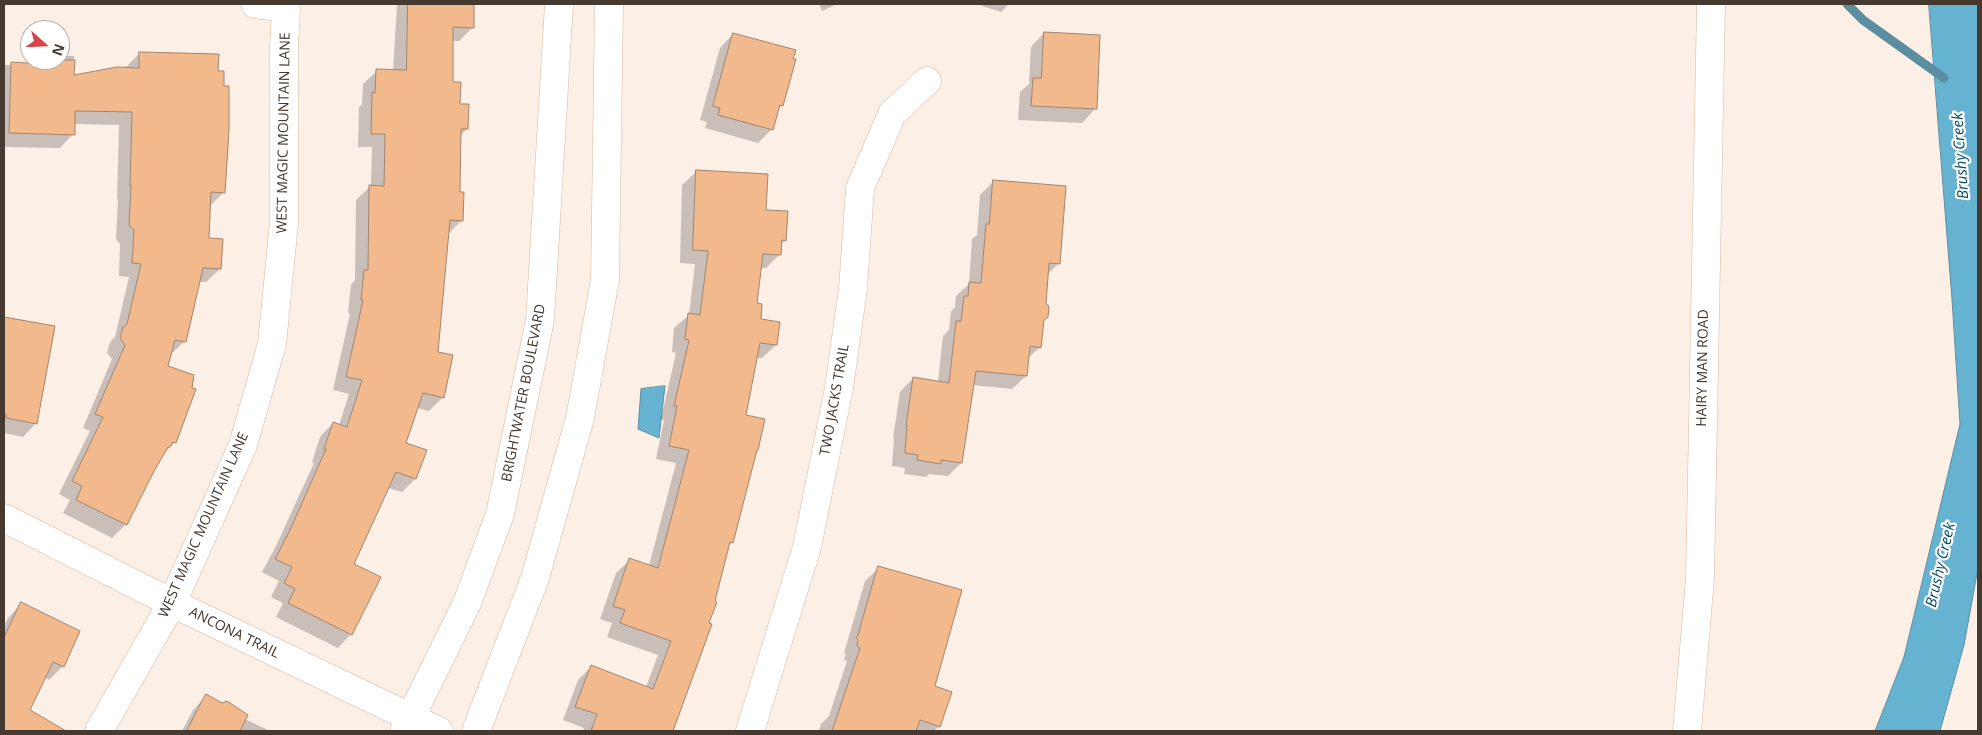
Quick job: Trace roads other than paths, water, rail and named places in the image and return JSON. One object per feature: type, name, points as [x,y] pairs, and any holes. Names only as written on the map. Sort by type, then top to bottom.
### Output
[{"type":"street","name":"WEST MAGIC MOUNTAIN LANE","points":[[99,731],[172,603],[243,445],[272,344],[284,223],[284,46],[286,8],[254,4]]},
{"type":"street","name":"BRIGHTWATER BOULEVARD","points":[[408,724],[467,603],[500,514],[540,320],[559,4]]},
{"type":"street","name":"HAIRY MAN ROAD","points":[[1687,731],[1700,578],[1711,4]]},
{"type":"street","points":[[476,731],[535,578],[580,418],[605,280],[611,10]]},
{"type":"street","name":"TWO JACKS TRAIL","points":[[750,731],[807,547],[839,388],[853,289],[860,188],[892,114],[927,81]]},
{"type":"street","name":"ANCONA TRAIL","points":[[4,518],[408,724],[439,731]]},
{"type":"water","name":"Brushy Creek","points":[[1929,4],[1978,4],[1978,568],[1964,645],[1940,731],[1875,731],[1904,657],[1960,424]]},
{"type":"water","points":[[665,386],[659,438],[638,429],[641,389]]},
{"type":"waterway","points":[[1847,4],[1863,20],[1944,78]]}]
